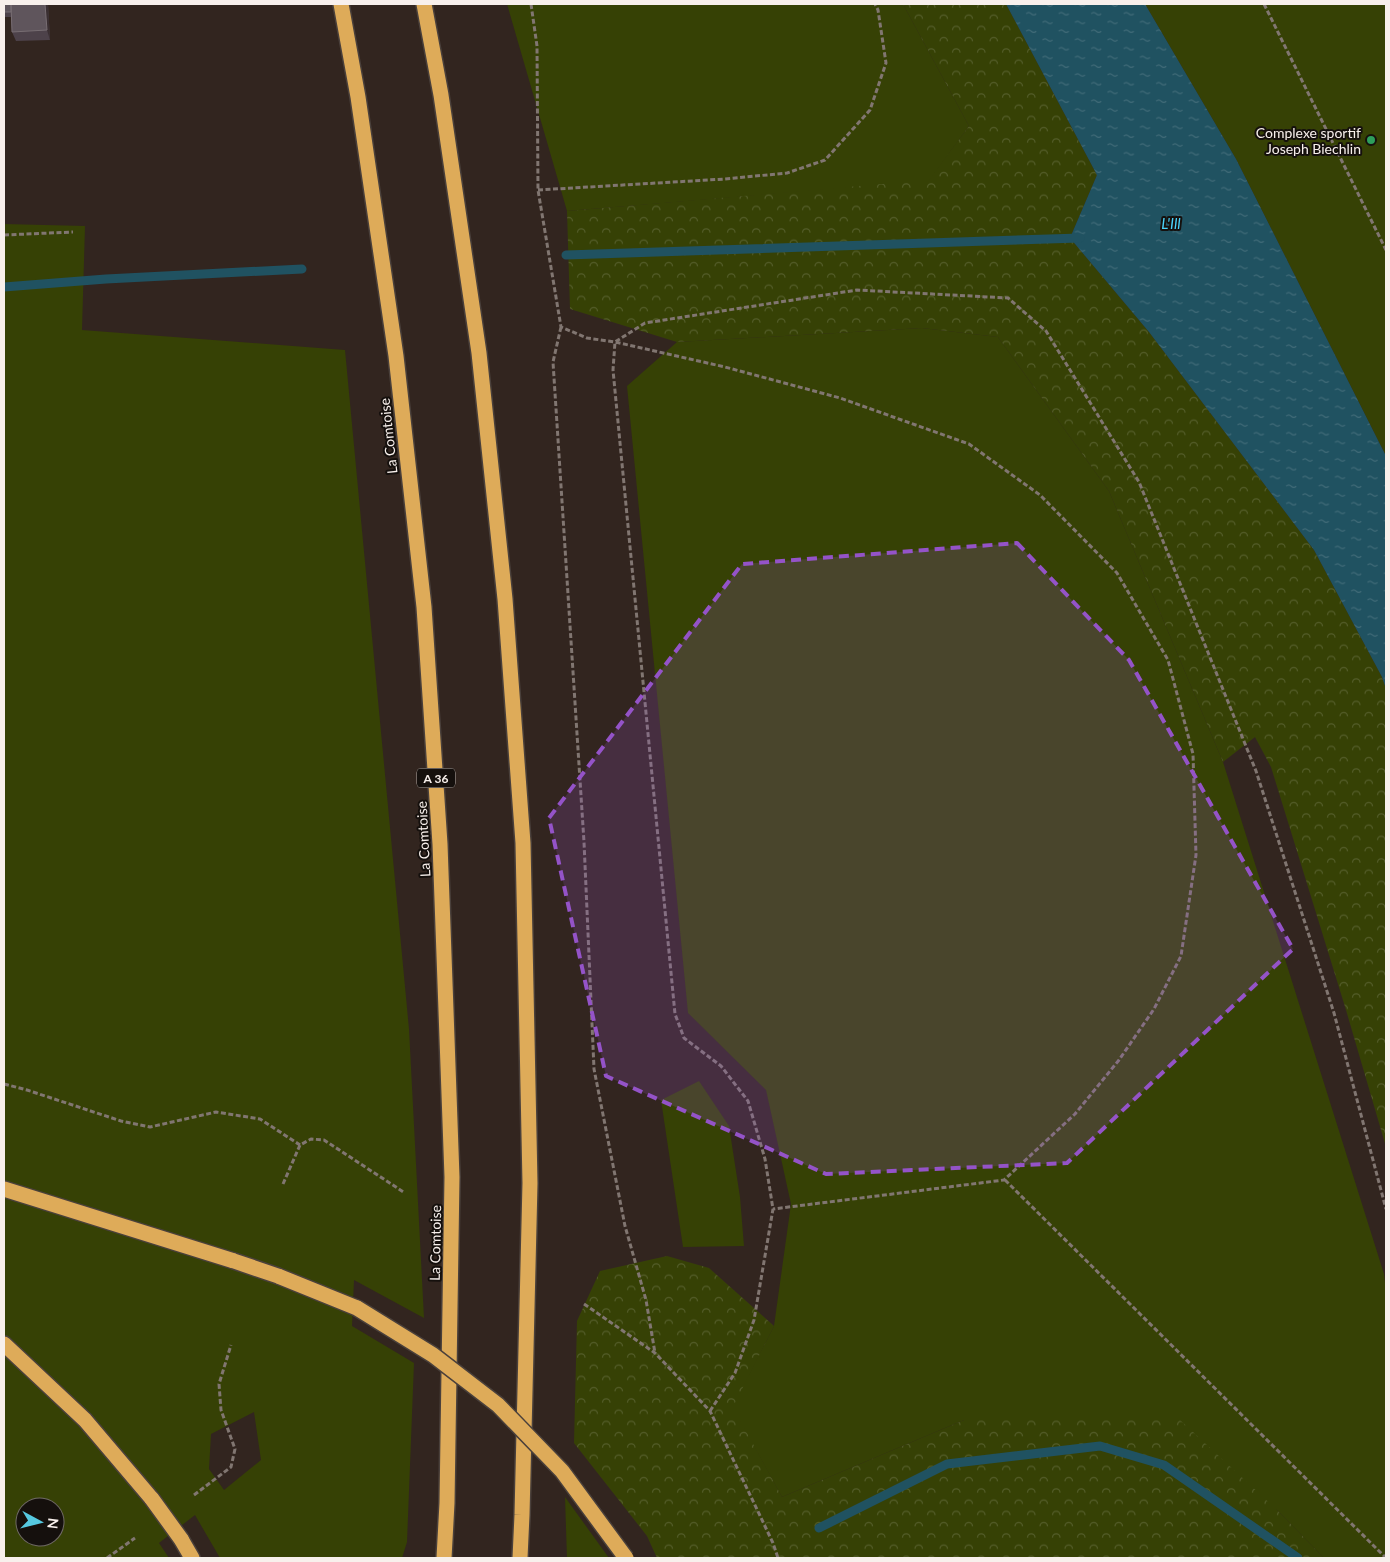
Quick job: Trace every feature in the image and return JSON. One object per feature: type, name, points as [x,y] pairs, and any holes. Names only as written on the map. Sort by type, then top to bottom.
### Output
[{"type":"highway","name":"La Comtoise","points":[[341,4],[358,97],[396,356],[424,607],[440,834],[452,1177],[447,1503],[444,1558]]},
{"type":"highway","points":[[424,4],[441,95],[479,353],[505,599],[523,844],[530,1183],[520,1558]]},
{"type":"highway","points":[[4,1189],[234,1261],[278,1276],[357,1308],[433,1354],[498,1405],[562,1471],[626,1558]]},
{"type":"highway","points":[[4,1344],[85,1420],[152,1499],[192,1558]]},
{"type":"path","points":[[531,4],[537,46],[538,190],[561,327],[553,362],[584,842],[594,1069],[625,1226],[646,1300],[655,1353]]},
{"type":"path","points":[[538,190],[787,173],[824,160],[870,110],[886,63],[878,10],[875,4]]},
{"type":"path","points":[[1264,4],[1386,250]]},
{"type":"path","points":[[4,235],[73,232]]},
{"type":"path","points":[[615,342],[645,323],[857,290],[1008,298],[1046,331],[1139,482],[1256,771],[1334,1013],[1386,1209]]},
{"type":"path","points":[[561,327],[587,338],[615,342],[725,367],[840,398],[969,444],[1040,495],[1117,573],[1168,660],[1193,754],[1196,855],[1181,956],[1154,1008],[1119,1060],[1074,1114],[1004,1180],[773,1209]]},
{"type":"path","points":[[615,342],[613,370],[675,1014],[684,1038],[721,1066],[748,1101],[765,1159],[773,1209],[754,1320],[735,1373],[710,1411]]},
{"type":"path","points":[[4,1084],[121,1121],[150,1127],[216,1112],[260,1119],[300,1145]]},
{"type":"path","points":[[283,1184],[300,1145],[311,1139],[324,1140],[405,1193]]},
{"type":"path","points":[[1004,1180],[1386,1558]]},
{"type":"path","points":[[584,1304],[655,1353],[710,1411],[773,1543],[778,1558]]},
{"type":"path","points":[[194,1495],[231,1467],[235,1449],[221,1410],[219,1384],[230,1345]]},
{"type":"path","points":[[107,1558],[135,1538]]},
{"type":"highlighted area","points":[[1017,543],[1129,660],[1293,949],[1067,1163],[826,1174],[606,1076],[549,818],[742,564]]},
{"type":"green space","points":[[507,4],[903,4],[969,126],[929,181],[567,211]]},
{"type":"green space","points":[[903,4],[1006,4],[1097,175],[1070,238],[1149,332],[1314,550],[1382,677],[1386,689],[1386,1147],[1271,767],[1255,737],[1223,762],[1109,491],[998,337],[922,328],[677,342],[570,309],[567,211],[929,180],[969,126]]},
{"type":"green space","points":[[1145,4],[1386,4],[1386,456],[1236,159]]},
{"type":"green space","points":[[4,224],[85,226],[82,330],[345,350],[409,1029],[424,1318],[354,1280],[352,1326],[414,1363],[407,1542],[402,1558],[220,1558],[195,1515],[159,1543],[169,1558],[4,1558]],"holes":[[[254,1412],[261,1460],[224,1490],[209,1469],[211,1434]]]},
{"type":"green space","points":[[922,328],[998,337],[1109,491],[1223,762],[1384,1274],[1386,1292],[1386,1558],[1324,1558],[1277,1510],[964,1420],[782,1497],[732,1407],[774,1326],[791,1204],[766,1090],[688,1013],[627,386],[677,342]]},
{"type":"green space","points":[[699,1081],[729,1126],[740,1197],[744,1246],[683,1247],[661,1100]]},
{"type":"green space","points":[[667,1256],[709,1268],[774,1326],[733,1407],[782,1497],[964,1420],[1179,1419],[1277,1510],[1324,1558],[657,1558],[647,1536],[574,1443],[577,1321],[600,1271]]},
{"type":"green space","points":[[565,1497],[609,1558],[567,1558]]},
{"type":"water","name":"L'Ill","points":[[1006,4],[1145,4],[1236,159],[1386,456],[1386,689],[1382,677],[1314,550],[1149,332],[1070,238],[1097,175]]},
{"type":"building","points":[[4,4],[11,4],[11,12],[4,12]]},
{"type":"building","points":[[11,4],[45,4],[47,30],[12,32]]},
{"type":"waterway","points":[[566,255],[1080,238]]},
{"type":"waterway","points":[[4,287],[106,279],[302,269]]},
{"type":"waterway","points":[[819,1528],[947,1464],[1100,1446],[1164,1465],[1298,1558]]},
{"type":"place","name":"Complexe sportif Joseph Biechlin","points":[[1371,140]]}]
